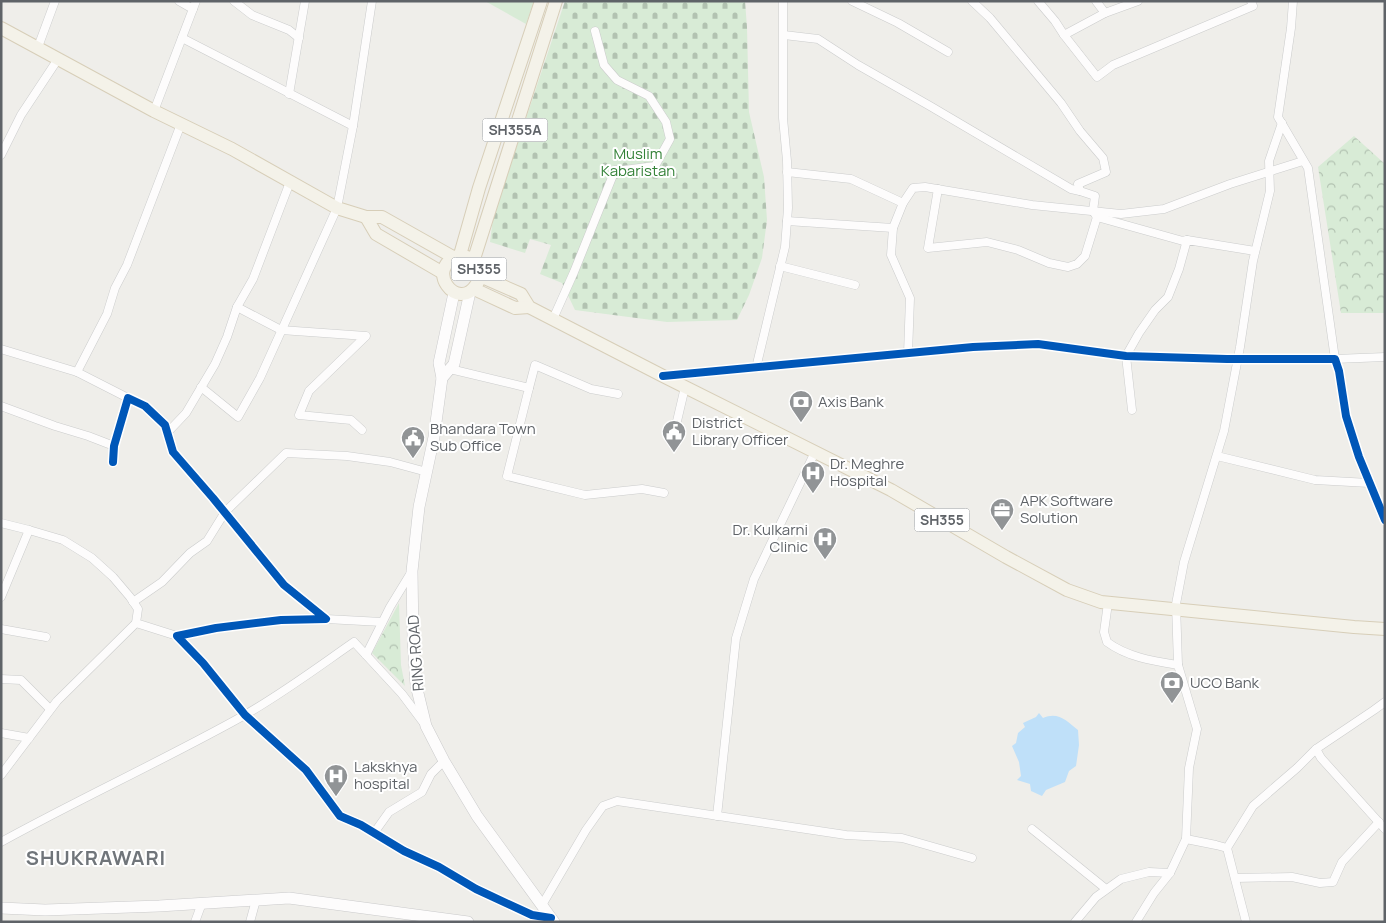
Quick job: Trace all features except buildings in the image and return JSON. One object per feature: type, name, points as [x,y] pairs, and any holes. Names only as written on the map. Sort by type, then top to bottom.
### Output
[{"type":"main road","name":"SH355A","points":[[456,256],[541,1]]},
{"type":"main road","name":"SH355A","points":[[474,259],[556,1]]},
{"type":"main road","points":[[1,28],[154,111],[232,149],[337,208],[366,217]]},
{"type":"main road","points":[[520,65],[534,69]]},
{"type":"main road","name":"SH355","points":[[366,217],[382,217],[456,256],[474,259],[480,270],[479,282],[472,290],[461,294],[454,293],[446,286],[443,273],[446,264],[456,256]]},
{"type":"main road","name":"SH355","points":[[366,217],[376,234],[443,273]]},
{"type":"main road","name":"SH355","points":[[480,276],[521,294],[530,307],[553,319],[891,490],[1067,590],[1108,603],[1354,628],[1385,628]]},
{"type":"main road","name":"SH355","points":[[472,290],[515,308],[530,307]]},
{"type":"street","points":[[38,47],[55,1]]},
{"type":"street","points":[[154,111],[194,5],[179,1]]},
{"type":"street","points":[[234,1],[252,15],[289,30],[299,38]]},
{"type":"street","points":[[289,94],[305,1]]},
{"type":"street","points":[[201,387],[238,417],[260,378],[337,208],[353,126],[372,1]]},
{"type":"street","points":[[756,368],[785,247],[788,208],[788,172],[783,118],[783,1]]},
{"type":"street","points":[[852,1],[898,23],[948,52]]},
{"type":"street","points":[[972,1],[990,18],[1061,103],[1080,131],[1103,158],[1106,172],[1078,184],[1080,191]]},
{"type":"street","points":[[1038,1],[1055,20],[1064,35],[1098,77],[1114,66],[1253,6],[1251,1]]},
{"type":"street","points":[[1096,1],[1105,13]]},
{"type":"street","points":[[1064,35],[1105,13],[1138,1]]},
{"type":"street","points":[[1293,1],[1278,117],[1308,168],[1335,359],[1339,371],[1346,416],[1359,457],[1385,520]]},
{"type":"street","points":[[553,319],[615,170],[655,166],[670,139],[666,122],[649,96],[617,80],[604,65],[595,31]]},
{"type":"street","points":[[784,34],[818,39],[858,65],[1071,189],[1095,196],[1095,214],[1085,256],[1077,264],[1068,267],[1049,263],[1018,250],[987,242],[928,248],[938,189]]},
{"type":"street","points":[[182,38],[353,126]]},
{"type":"street","points":[[1,155],[21,115],[58,59]]},
{"type":"street","points":[[1136,922],[1154,893],[1170,873],[1186,839],[1189,768],[1197,729],[1178,665],[1176,604],[1184,562],[1224,431],[1238,359],[1255,251],[1270,191],[1269,161],[1282,123]]},
{"type":"street","points":[[77,372],[107,314],[115,288],[127,264],[181,124]]},
{"type":"street","points":[[1095,214],[1121,214],[1164,209],[1230,184],[1304,161]]},
{"type":"street","points":[[788,172],[851,179],[903,203]]},
{"type":"street","points":[[167,433],[186,413],[215,364],[237,307],[253,279],[290,182]]},
{"type":"street","points":[[908,354],[910,298],[891,255],[893,228],[903,203],[913,188],[925,187],[1095,214],[1183,241],[1187,240],[1255,251]]},
{"type":"street","points":[[787,221],[893,228]]},
{"type":"street","points":[[1132,410],[1126,356],[1155,310],[1168,297],[1179,269],[1187,240]]},
{"type":"street","points":[[780,266],[855,285]]},
{"type":"street","name":"RING ROAD","points":[[472,290],[454,364],[446,373],[419,507],[412,571],[416,685],[426,726],[444,761],[477,816],[553,920]]},
{"type":"street","name":"RING ROAD","points":[[446,373],[439,363],[454,293]]},
{"type":"street","points":[[237,307],[281,330],[366,336],[309,391],[298,415],[351,420],[362,430]]},
{"type":"street","points":[[663,376],[973,347],[1038,344],[1126,356],[1238,359],[1385,357]]},
{"type":"street","points":[[1,349],[77,372],[145,406],[164,425],[173,452],[284,585],[326,619]]},
{"type":"street","points":[[618,394],[591,389],[535,364],[507,476],[585,495],[642,488],[664,493]]},
{"type":"street","points":[[446,373],[529,388]]},
{"type":"street","points":[[674,434],[685,387]]},
{"type":"street","points":[[113,462],[114,446],[128,398]]},
{"type":"street","points":[[1,406],[114,446]]},
{"type":"street","points":[[717,816],[736,638],[754,579],[815,452]]},
{"type":"street","points":[[133,602],[162,582],[190,553],[207,541],[225,512],[286,453],[356,457],[390,462],[426,472]]},
{"type":"street","points":[[1217,456],[1315,480],[1369,483]]},
{"type":"street","points":[[1,524],[63,540],[92,558],[113,577],[138,610],[136,623],[57,701],[1,776]]},
{"type":"street","points":[[1,597],[29,530]]},
{"type":"street","points":[[366,655],[382,622],[412,571]]},
{"type":"street","points":[[1108,603],[1104,632],[1107,642],[1126,653],[1153,661],[1178,665]]},
{"type":"street","points":[[177,636],[216,628],[281,620],[326,619],[382,622]]},
{"type":"street","points":[[136,623],[177,636],[203,663],[245,715],[306,770],[340,816],[361,825],[404,851],[439,866],[476,889],[532,915],[553,920]]},
{"type":"street","points":[[1,629],[46,637]]},
{"type":"street","points":[[1,842],[245,715],[354,642],[402,694],[426,726]]},
{"type":"street","points":[[1,680],[21,680],[50,709]]},
{"type":"street","points":[[1246,922],[1227,848],[1254,806],[1298,768],[1316,749],[1385,702]]},
{"type":"street","points":[[1,733],[29,738]]},
{"type":"street","points":[[1316,749],[1321,758],[1385,829]]},
{"type":"street","points":[[374,833],[389,812],[422,792],[431,774],[444,761]]},
{"type":"street","points":[[542,905],[586,830],[603,806],[617,801],[846,835],[890,836],[972,858]]},
{"type":"street","points":[[1235,878],[1292,877],[1320,883],[1333,882],[1342,862],[1379,822]]},
{"type":"street","points":[[1032,829],[1106,889]]},
{"type":"street","points":[[1186,839],[1227,848]]},
{"type":"street","points":[[1075,922],[1096,897],[1121,879],[1149,872],[1170,873]]},
{"type":"street","points":[[1,908],[45,910],[289,898],[468,922]]},
{"type":"street","points":[[250,922],[256,900]]},
{"type":"street","points":[[195,922],[202,903]]},
{"type":"green space","points":[[485,1],[534,1],[526,24]]},
{"type":"green space","name":"Muslim Kabaristan","points":[[565,1],[745,1],[749,112],[764,177],[767,220],[762,258],[749,295],[737,320],[667,322],[575,310],[562,283],[540,274],[551,245],[530,239],[525,253],[490,242],[493,218]]},
{"type":"green space","points":[[1354,136],[1385,164],[1385,313],[1341,313],[1318,167]]},
{"type":"green space","points":[[399,603],[401,665],[405,686],[372,653]]},
{"type":"water","points":[[1039,713],[1043,718],[1058,716],[1070,723],[1078,730],[1079,745],[1076,766],[1069,771],[1065,782],[1046,790],[1042,796],[1031,791],[1030,784],[1017,780],[1021,776],[1019,762],[1012,746],[1016,743],[1018,733],[1025,727],[1023,723],[1036,717]]},
{"type":"cycle path","points":[[663,376],[973,347],[1038,344],[1126,356],[1227,359],[1335,359],[1339,371],[1346,416],[1359,457],[1385,520]]},
{"type":"cycle path","points":[[113,462],[114,446],[128,398],[145,406],[165,425],[173,452],[284,585],[326,619],[281,620],[216,628],[177,636],[203,663],[245,715],[306,770],[340,816],[361,825],[404,851],[439,867],[476,889],[532,915],[551,918]]},
{"type":"place","name":"Axis Bank","points":[[801,423]]},
{"type":"place","name":"District Library Officer","points":[[674,453]]},
{"type":"place","name":"Bhandara Town Sub Office","points":[[413,459]]},
{"type":"place","name":"Dr. Meghre Hospital","points":[[813,494]]},
{"type":"place","name":"APK Software Solution","points":[[1002,531]]},
{"type":"place","name":"Dr. Kulkarni Clinic","points":[[825,560]]},
{"type":"place","name":"UCO Bank","points":[[1172,704]]},
{"type":"place","name":"Lakskhya hospital","points":[[336,797]]},
{"type":"district","name":"SHUKRAWARI","points":[[96,858]]}]
